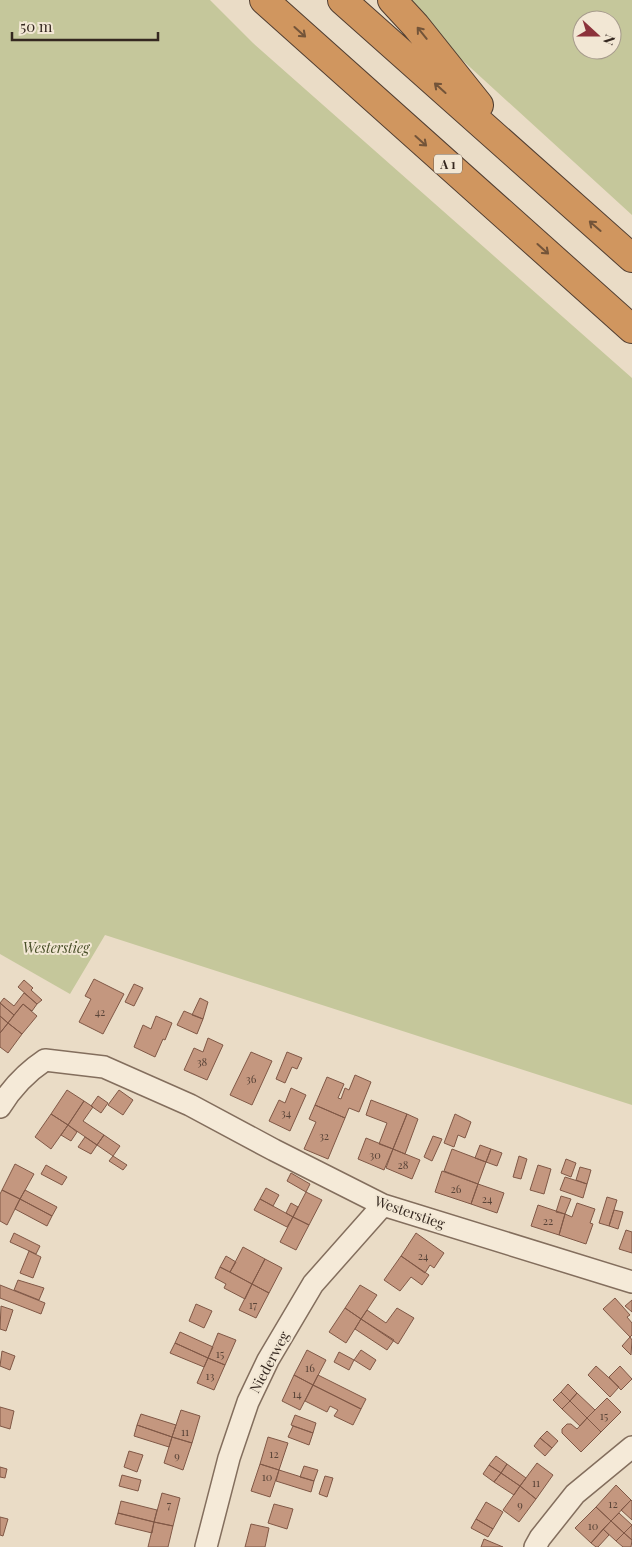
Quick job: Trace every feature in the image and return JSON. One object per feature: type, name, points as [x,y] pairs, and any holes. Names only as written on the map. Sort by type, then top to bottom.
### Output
[{"type":"highway","name":"A 1","points":[[264,0],[632,328]]},
{"type":"highway","points":[[342,0],[632,258]]},
{"type":"highway","points":[[392,0],[416,26],[528,167]]},
{"type":"street","name":"Westerstieg","points":[[0,1107],[6,1097],[33,1068],[45,1060],[104,1067],[190,1105],[383,1205],[632,1282]]},
{"type":"street","name":"Niederweg","points":[[206,1547],[229,1458],[248,1402],[268,1360],[313,1284],[383,1205]]},
{"type":"street","points":[[535,1547],[575,1494],[632,1447]]},
{"type":"green space","points":[[0,0],[210,0],[253,43],[632,378],[632,1105],[105,935],[70,994],[0,954]]},
{"type":"green space","points":[[404,0],[632,0],[632,215],[460,58]]},
{"type":"building","points":[[94,979],[124,994],[103,1034],[79,1022],[91,999],[85,996]]},
{"type":"building","points":[[24,980],[42,1000],[37,1004],[18,987]]},
{"type":"building","points":[[134,984],[143,988],[134,1006],[125,1002]]},
{"type":"building","points":[[24,993],[37,1004],[32,1011],[23,1004],[14,1015],[0,1003],[4,998],[14,1006]]},
{"type":"building","points":[[200,998],[208,1002],[203,1019],[192,1015]]},
{"type":"building","points":[[0,1003],[14,1015],[8,1023],[0,1016]]},
{"type":"building","points":[[23,1004],[37,1016],[22,1034],[8,1023]]},
{"type":"building","points":[[184,1011],[203,1019],[197,1034],[177,1025]]},
{"type":"building","points":[[0,1016],[8,1023],[0,1033]]},
{"type":"building","points":[[156,1016],[172,1023],[155,1057],[134,1047],[143,1025],[151,1029]]},
{"type":"building","points":[[8,1023],[22,1034],[8,1053],[0,1047],[0,1033]]},
{"type":"building","points":[[208,1038],[223,1045],[207,1080],[184,1070],[194,1048],[203,1052]]},
{"type":"building","points":[[251,1052],[272,1061],[252,1105],[230,1095]]},
{"type":"building","points":[[287,1052],[302,1058],[297,1069],[292,1067],[285,1083],[276,1079]]},
{"type":"building","points":[[355,1075],[371,1082],[359,1112],[349,1108],[345,1118],[315,1105],[327,1077],[344,1084],[338,1098],[341,1099],[345,1088],[349,1090]]},
{"type":"building","points":[[291,1088],[306,1095],[290,1131],[269,1121],[279,1100],[285,1103]]},
{"type":"building","points":[[67,1090],[84,1101],[68,1125],[51,1114]]},
{"type":"building","points":[[119,1090],[133,1100],[123,1115],[108,1105]]},
{"type":"building","points":[[98,1096],[108,1103],[101,1113],[91,1106]]},
{"type":"building","points":[[371,1100],[407,1114],[393,1149],[379,1144],[387,1123],[366,1115]]},
{"type":"building","points":[[84,1101],[93,1107],[83,1121],[104,1135],[97,1145],[68,1125]]},
{"type":"building","points":[[315,1105],[345,1118],[328,1159],[304,1149],[316,1122],[309,1119]]},
{"type":"building","points":[[51,1114],[68,1125],[51,1149],[35,1137]]},
{"type":"building","points":[[407,1114],[418,1119],[405,1154],[393,1149]]},
{"type":"building","points":[[455,1114],[471,1122],[465,1138],[458,1135],[454,1147],[444,1143]]},
{"type":"building","points":[[68,1125],[77,1132],[71,1141],[61,1135]]},
{"type":"building","points":[[104,1135],[120,1146],[113,1156],[97,1145]]},
{"type":"building","points":[[433,1136],[442,1139],[432,1161],[424,1157]]},
{"type":"building","points":[[85,1137],[97,1145],[91,1154],[78,1147]]},
{"type":"building","points":[[366,1138],[393,1149],[384,1170],[358,1159]]},
{"type":"building","points":[[480,1145],[491,1149],[486,1162],[475,1158]]},
{"type":"building","points":[[393,1149],[420,1160],[412,1179],[386,1168]]},
{"type":"building","points":[[452,1149],[486,1162],[478,1184],[444,1171]]},
{"type":"building","points":[[491,1149],[502,1153],[497,1166],[486,1162]]},
{"type":"building","points":[[113,1156],[127,1165],[123,1170],[109,1161]]},
{"type":"building","points":[[519,1156],[527,1159],[521,1179],[513,1177]]},
{"type":"building","points":[[566,1159],[576,1163],[571,1177],[561,1173]]},
{"type":"building","points":[[15,1164],[34,1174],[20,1199],[2,1190]]},
{"type":"building","points":[[46,1165],[67,1177],[62,1185],[41,1174]]},
{"type":"building","points":[[538,1165],[551,1169],[544,1194],[530,1190]]},
{"type":"building","points":[[580,1167],[591,1170],[587,1184],[576,1180]]},
{"type":"building","points":[[442,1171],[478,1184],[471,1204],[435,1192]]},
{"type":"building","points":[[291,1173],[310,1184],[306,1192],[287,1181]]},
{"type":"building","points":[[565,1177],[587,1184],[583,1198],[560,1190]]},
{"type":"building","points":[[478,1184],[504,1193],[497,1213],[471,1204]]},
{"type":"building","points":[[266,1188],[279,1195],[273,1206],[260,1199]]},
{"type":"building","points":[[2,1190],[20,1199],[7,1225],[0,1221],[0,1194]]},
{"type":"building","points":[[25,1190],[57,1207],[52,1216],[20,1199]]},
{"type":"building","points":[[306,1192],[322,1200],[309,1225],[293,1217]]},
{"type":"building","points":[[561,1196],[571,1199],[565,1214],[556,1212]]},
{"type":"building","points":[[607,1197],[617,1200],[609,1226],[599,1223]]},
{"type":"building","points":[[20,1199],[52,1216],[47,1226],[15,1209]]},
{"type":"building","points":[[260,1199],[293,1217],[287,1227],[254,1210]]},
{"type":"building","points":[[291,1203],[298,1207],[293,1217],[286,1213]]},
{"type":"building","points":[[577,1203],[595,1209],[590,1223],[593,1224],[586,1244],[559,1235],[565,1214],[572,1217]]},
{"type":"building","points":[[538,1205],[565,1214],[559,1235],[531,1226]]},
{"type":"building","points":[[614,1210],[623,1212],[618,1229],[609,1226]]},
{"type":"building","points":[[293,1217],[309,1225],[296,1250],[280,1242]]},
{"type":"building","points":[[626,1230],[632,1232],[632,1253],[619,1249]]},
{"type":"building","points":[[14,1233],[40,1246],[36,1254],[10,1242]]},
{"type":"building","points":[[416,1233],[444,1253],[434,1268],[430,1265],[425,1273],[401,1256]]},
{"type":"building","points":[[243,1247],[265,1259],[252,1284],[230,1272]]},
{"type":"building","points":[[29,1251],[41,1257],[33,1278],[20,1273]]},
{"type":"building","points":[[226,1256],[236,1262],[230,1272],[220,1267]]},
{"type":"building","points":[[401,1256],[429,1275],[422,1285],[411,1277],[400,1291],[384,1280]]},
{"type":"building","points":[[265,1259],[282,1268],[269,1293],[252,1284]]},
{"type":"building","points":[[220,1267],[252,1284],[245,1299],[224,1288],[226,1284],[215,1278]]},
{"type":"building","points":[[18,1280],[44,1288],[39,1300],[14,1290]]},
{"type":"building","points":[[252,1284],[269,1293],[256,1318],[239,1310]]},
{"type":"building","points":[[0,1285],[45,1303],[41,1314],[0,1298]]},
{"type":"building","points":[[360,1285],[377,1295],[361,1319],[345,1308]]},
{"type":"building","points":[[615,1298],[630,1315],[627,1317],[632,1323],[632,1335],[630,1337],[603,1309]]},
{"type":"building","points":[[632,1300],[632,1312],[625,1306]]},
{"type":"building","points":[[196,1304],[212,1311],[204,1328],[189,1321]]},
{"type":"building","points":[[1,1306],[13,1310],[6,1331],[0,1329]]},
{"type":"building","points":[[345,1308],[361,1319],[346,1343],[329,1332]]},
{"type":"building","points":[[397,1308],[414,1318],[398,1344],[361,1319],[367,1310],[386,1323]]},
{"type":"building","points":[[361,1319],[394,1340],[387,1350],[355,1329]]},
{"type":"building","points":[[180,1332],[213,1347],[208,1358],[175,1343]]},
{"type":"building","points":[[218,1333],[236,1340],[225,1365],[208,1358]]},
{"type":"building","points":[[630,1337],[632,1340],[631,1355],[622,1346]]},
{"type":"building","points":[[175,1343],[208,1358],[204,1367],[170,1353]]},
{"type":"building","points":[[307,1350],[326,1360],[313,1385],[294,1375]]},
{"type":"building","points":[[361,1350],[376,1360],[370,1370],[354,1360]]},
{"type":"building","points":[[2,1351],[15,1356],[10,1370],[0,1366]]},
{"type":"building","points":[[339,1352],[354,1360],[349,1370],[334,1362]]},
{"type":"building","points":[[208,1358],[225,1365],[214,1390],[197,1383]]},
{"type":"building","points":[[596,1366],[619,1387],[610,1397],[588,1375]]},
{"type":"building","points":[[620,1366],[632,1379],[621,1390],[609,1377]]},
{"type":"building","points":[[294,1375],[313,1385],[300,1410],[282,1401]]},
{"type":"building","points":[[318,1375],[366,1399],[361,1409],[313,1385]]},
{"type":"building","points":[[568,1384],[577,1393],[570,1401],[561,1392]]},
{"type":"building","points":[[313,1385],[361,1409],[353,1425],[334,1416],[338,1410],[330,1406],[327,1412],[305,1401]]},
{"type":"building","points":[[561,1392],[570,1401],[562,1409],[553,1400]]},
{"type":"building","points":[[577,1393],[595,1410],[587,1418],[570,1401]]},
{"type":"building","points":[[607,1398],[621,1412],[601,1432],[587,1418]]},
{"type":"building","points":[[570,1401],[587,1418],[580,1426],[562,1409]]},
{"type":"building","points":[[0,1407],[14,1411],[10,1429],[0,1426]]},
{"type":"building","points":[[181,1410],[200,1416],[192,1443],[172,1437]]},
{"type":"building","points":[[141,1414],[176,1425],[172,1437],[137,1425]]},
{"type":"building","points":[[295,1415],[316,1423],[313,1433],[291,1425]]},
{"type":"building","points":[[587,1418],[601,1432],[581,1452],[562,1433],[562,1429],[567,1424],[571,1424],[577,1429]]},
{"type":"building","points":[[137,1425],[172,1437],[169,1447],[134,1436]]},
{"type":"building","points":[[293,1426],[313,1433],[309,1445],[288,1437]]},
{"type":"building","points":[[547,1431],[558,1441],[552,1448],[540,1438]]},
{"type":"building","points":[[172,1437],[192,1443],[183,1470],[164,1463]]},
{"type":"building","points":[[268,1437],[288,1443],[279,1470],[260,1464]]},
{"type":"building","points":[[540,1438],[552,1448],[545,1456],[534,1446]]},
{"type":"building","points":[[129,1451],[143,1455],[137,1472],[124,1467]]},
{"type":"building","points":[[496,1456],[507,1464],[501,1473],[489,1465]]},
{"type":"building","points":[[537,1463],[553,1475],[536,1499],[520,1486]]},
{"type":"building","points":[[260,1464],[279,1470],[270,1497],[251,1491]]},
{"type":"building","points":[[507,1464],[526,1478],[520,1486],[501,1473]]},
{"type":"building","points":[[489,1465],[501,1473],[494,1482],[483,1474]]},
{"type":"building","points":[[304,1466],[318,1470],[314,1481],[300,1477]]},
{"type":"building","points":[[0,1467],[7,1469],[5,1478],[0,1477]]},
{"type":"building","points":[[279,1470],[314,1481],[311,1492],[276,1481]]},
{"type":"building","points":[[501,1473],[520,1486],[514,1495],[494,1482]]},
{"type":"building","points":[[122,1475],[141,1480],[138,1491],[119,1486]]},
{"type":"building","points":[[325,1476],[333,1478],[327,1497],[319,1494]]},
{"type":"building","points":[[616,1485],[631,1500],[611,1521],[596,1507]]},
{"type":"building","points":[[520,1486],[536,1499],[519,1522],[503,1510]]},
{"type":"building","points":[[162,1493],[180,1498],[173,1526],[154,1522]]},
{"type":"building","points":[[121,1501],[157,1510],[154,1522],[118,1513]]},
{"type":"building","points":[[632,1501],[632,1520],[621,1510]]},
{"type":"building","points":[[486,1502],[503,1512],[493,1529],[476,1519]]},
{"type":"building","points":[[274,1504],[293,1509],[287,1529],[268,1523]]},
{"type":"building","points":[[596,1507],[611,1521],[591,1543],[575,1528]]},
{"type":"building","points":[[118,1513],[154,1522],[152,1533],[115,1524]]},
{"type":"building","points":[[619,1513],[632,1525],[624,1533],[611,1521]]},
{"type":"building","points":[[0,1517],[8,1519],[3,1536],[0,1535]]},
{"type":"building","points":[[476,1519],[493,1529],[488,1537],[471,1528]]},
{"type":"building","points":[[611,1521],[624,1533],[616,1541],[603,1529]]},
{"type":"building","points":[[154,1522],[173,1526],[168,1547],[148,1547]]},
{"type":"building","points":[[251,1524],[269,1528],[265,1547],[245,1547]]},
{"type":"building","points":[[632,1525],[632,1540],[624,1533]]},
{"type":"building","points":[[603,1529],[609,1535],[596,1547],[591,1543]]},
{"type":"building","points":[[624,1533],[632,1540],[631,1547],[623,1547],[616,1541]]},
{"type":"building","points":[[484,1539],[503,1547],[481,1547]]}]
